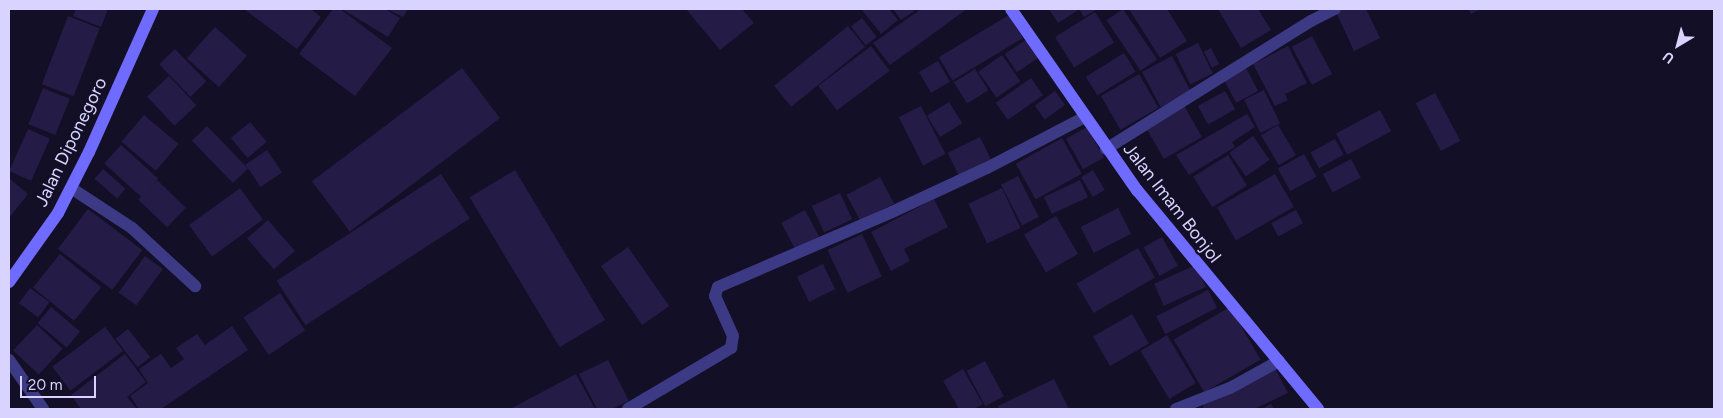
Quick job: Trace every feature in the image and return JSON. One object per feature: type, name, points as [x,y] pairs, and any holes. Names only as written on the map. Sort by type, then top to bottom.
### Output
[{"type":"main road","name":"Jalan Diponegoro","points":[[9,282],[58,213],[153,9]]},
{"type":"main road","name":"Jalan Imam Bonjol","points":[[1011,9],[1106,149],[1180,245],[1280,361],[1318,409]]},
{"type":"street","points":[[1106,149],[1311,21],[1335,9]]},
{"type":"street","points":[[628,409],[731,348],[733,336],[715,296],[718,287],[918,200],[987,168],[1085,117]]},
{"type":"street","points":[[71,188],[132,228],[195,286]]},
{"type":"street","points":[[9,360],[44,409]]},
{"type":"street","points":[[1176,409],[1230,388],[1280,361]]},
{"type":"building","points":[[76,9],[108,9],[101,27],[73,16]]},
{"type":"building","points":[[244,9],[311,9],[321,17],[297,49]]},
{"type":"building","points":[[333,9],[340,9],[392,48],[355,96],[299,54]]},
{"type":"building","points":[[342,9],[385,9],[400,18],[388,37]]},
{"type":"building","points":[[387,9],[408,9],[403,17]]},
{"type":"building","points":[[686,9],[742,9],[754,23],[720,50]]},
{"type":"building","points":[[889,9],[898,20],[881,34],[862,10]]},
{"type":"building","points":[[893,9],[917,9],[901,20]]},
{"type":"building","points":[[921,9],[967,9],[890,65],[873,43]]},
{"type":"building","points":[[1049,9],[1076,9],[1077,11],[1058,23]]},
{"type":"building","points":[[1079,9],[1098,9],[1084,17]]},
{"type":"building","points":[[1123,9],[1157,60],[1141,71],[1106,20]]},
{"type":"building","points":[[1129,9],[1167,9],[1187,41],[1160,58]]},
{"type":"building","points":[[1218,9],[1258,9],[1271,30],[1241,48]]},
{"type":"building","points":[[1366,9],[1380,38],[1354,51],[1335,10]]},
{"type":"building","points":[[1468,9],[1480,9],[1471,14]]},
{"type":"building","points":[[1095,12],[1114,43],[1074,67],[1055,37]]},
{"type":"building","points":[[1009,15],[1023,38],[953,80],[939,57]]},
{"type":"building","points":[[68,16],[100,28],[74,96],[42,84]]},
{"type":"building","points":[[862,18],[877,37],[866,46],[851,27]]},
{"type":"building","points":[[848,26],[865,47],[791,107],[774,86]]},
{"type":"building","points":[[215,27],[247,56],[219,87],[187,58]]},
{"type":"building","points":[[1312,36],[1332,74],[1312,85],[1292,47]]},
{"type":"building","points":[[1027,39],[1039,57],[1017,72],[1005,54]]},
{"type":"building","points":[[1198,43],[1213,74],[1190,85],[1176,54]]},
{"type":"building","points":[[871,46],[890,71],[837,110],[818,86]]},
{"type":"building","points":[[1288,46],[1307,83],[1285,94],[1288,100],[1275,106],[1253,64]]},
{"type":"building","points":[[1211,48],[1219,64],[1212,68],[1204,52]]},
{"type":"building","points":[[175,49],[206,81],[190,97],[159,64]]},
{"type":"building","points":[[1124,53],[1136,72],[1097,96],[1086,77]]},
{"type":"building","points":[[1002,55],[1020,81],[997,98],[978,72]]},
{"type":"building","points":[[1172,56],[1191,91],[1161,107],[1142,72]]},
{"type":"building","points":[[938,61],[950,82],[931,93],[919,72]]},
{"type":"building","points":[[462,68],[500,118],[350,231],[312,181]]},
{"type":"building","points":[[1246,68],[1258,91],[1236,103],[1224,80]]},
{"type":"building","points":[[975,69],[988,90],[967,103],[954,82]]},
{"type":"building","points":[[1139,74],[1158,108],[1120,130],[1101,96]]},
{"type":"building","points":[[169,76],[196,105],[174,126],[147,96]]},
{"type":"building","points":[[1031,78],[1043,95],[1008,120],[996,103]]},
{"type":"building","points":[[43,88],[70,99],[55,135],[28,124]]},
{"type":"building","points":[[1264,90],[1280,123],[1260,133],[1244,100]]},
{"type":"building","points":[[1055,91],[1065,105],[1045,119],[1035,106]]},
{"type":"building","points":[[1225,91],[1235,109],[1208,124],[1198,106]]},
{"type":"building","points":[[1435,93],[1460,141],[1441,151],[1416,103]]},
{"type":"building","points":[[949,102],[962,123],[940,137],[927,116]]},
{"type":"building","points":[[1183,104],[1202,137],[1164,159],[1145,126]]},
{"type":"building","points":[[921,106],[946,154],[923,165],[899,117]]},
{"type":"building","points":[[1380,110],[1391,131],[1347,155],[1336,133]]},
{"type":"building","points":[[1247,114],[1255,127],[1232,142],[1235,147],[1189,175],[1176,155]]},
{"type":"building","points":[[144,115],[178,144],[156,171],[122,142]]},
{"type":"building","points":[[250,122],[267,142],[248,158],[231,138]]},
{"type":"building","points":[[1278,125],[1296,155],[1279,165],[1261,135]]},
{"type":"building","points":[[207,126],[248,168],[233,183],[192,141]]},
{"type":"building","points":[[1087,127],[1104,158],[1083,169],[1066,139]]},
{"type":"building","points":[[28,129],[50,139],[31,181],[9,171]]},
{"type":"building","points":[[1253,136],[1270,160],[1246,176],[1229,153]]},
{"type":"building","points":[[980,137],[992,162],[960,178],[948,153]]},
{"type":"building","points":[[1062,138],[1082,174],[1036,200],[1016,164]]},
{"type":"building","points":[[1335,139],[1344,155],[1319,168],[1311,153]]},
{"type":"building","points":[[121,145],[158,178],[141,197],[104,164]]},
{"type":"building","points":[[267,150],[282,172],[261,187],[245,165]]},
{"type":"building","points":[[1304,154],[1317,177],[1290,191],[1278,169]]},
{"type":"building","points":[[1228,155],[1247,186],[1212,207],[1193,177]]},
{"type":"building","points":[[1351,159],[1361,178],[1333,193],[1323,174]]},
{"type":"building","points":[[103,169],[126,189],[117,198],[94,179]]},
{"type":"building","points":[[515,170],[605,320],[560,347],[470,197]]},
{"type":"building","points":[[1093,170],[1105,190],[1093,197],[1081,177]]},
{"type":"building","points":[[441,174],[470,218],[305,325],[277,281]]},
{"type":"building","points":[[1275,174],[1294,207],[1236,240],[1217,208]]},
{"type":"building","points":[[1018,176],[1039,217],[1022,226],[1001,185]]},
{"type":"building","points":[[880,177],[894,203],[861,221],[846,195]]},
{"type":"building","points":[[10,179],[28,194],[9,218],[9,181]]},
{"type":"building","points":[[157,180],[186,208],[167,227],[138,199]]},
{"type":"building","points":[[1080,180],[1088,197],[1052,214],[1044,197]]},
{"type":"building","points":[[240,188],[263,220],[212,257],[189,225]]},
{"type":"building","points":[[1002,188],[1021,228],[987,244],[968,204]]},
{"type":"building","points":[[840,193],[852,219],[824,232],[812,206]]},
{"type":"building","points":[[934,199],[948,227],[904,249],[910,261],[891,271],[871,232]]},
{"type":"building","points":[[1118,208],[1131,234],[1094,253],[1081,227]]},
{"type":"building","points":[[88,209],[142,250],[112,290],[58,249]]},
{"type":"building","points":[[805,210],[819,236],[795,249],[781,223]]},
{"type":"building","points":[[1296,210],[1303,223],[1278,236],[1271,223]]},
{"type":"building","points":[[1056,216],[1078,254],[1046,273],[1024,235]]},
{"type":"building","points":[[268,220],[295,251],[274,269],[247,238]]},
{"type":"building","points":[[862,234],[882,277],[847,293],[828,250]]},
{"type":"building","points":[[1162,237],[1178,266],[1160,276],[1144,247]]},
{"type":"building","points":[[628,247],[669,306],[642,325],[601,266]]},
{"type":"building","points":[[1138,248],[1155,277],[1094,313],[1077,284]]},
{"type":"building","points":[[60,254],[101,287],[74,321],[33,287]]},
{"type":"building","points":[[145,256],[163,269],[136,305],[119,292]]},
{"type":"building","points":[[823,264],[835,289],[809,302],[797,277]]},
{"type":"building","points":[[1196,265],[1206,287],[1164,306],[1154,284]]},
{"type":"building","points":[[30,288],[49,302],[38,317],[19,303]]},
{"type":"building","points":[[1208,290],[1217,308],[1165,334],[1156,316]]},
{"type":"building","points":[[280,293],[305,330],[269,355],[244,318]]},
{"type":"building","points":[[51,307],[80,331],[67,348],[38,323]]},
{"type":"building","points":[[1230,307],[1260,360],[1204,392],[1174,340]]},
{"type":"building","points":[[1132,314],[1149,343],[1110,366],[1093,336]]},
{"type":"building","points":[[37,325],[63,349],[39,374],[13,351]]},
{"type":"building","points":[[232,326],[248,350],[161,409],[139,409],[130,396],[148,383],[139,369],[161,354],[171,368],[184,359],[176,348],[197,334],[205,345]]},
{"type":"building","points":[[105,327],[123,351],[70,391],[52,367]]},
{"type":"building","points":[[128,329],[150,357],[138,367],[115,339]]},
{"type":"building","points":[[1167,335],[1196,383],[1169,399],[1140,351]]},
{"type":"building","points":[[125,354],[146,382],[127,397],[137,409],[81,409],[71,395]]},
{"type":"building","points":[[608,360],[629,401],[612,409],[597,409],[579,374]]},
{"type":"building","points":[[985,361],[1004,396],[985,406],[966,371]]},
{"type":"building","points":[[1275,368],[1288,393],[1254,409],[1204,409],[1202,404]]},
{"type":"building","points":[[963,369],[983,404],[974,409],[959,409],[943,381]]},
{"type":"building","points":[[576,374],[595,409],[510,409],[529,399]]},
{"type":"building","points":[[1054,379],[1069,409],[999,409],[998,406]]},
{"type":"building","points":[[1271,404],[1274,409],[1262,409]]}]
